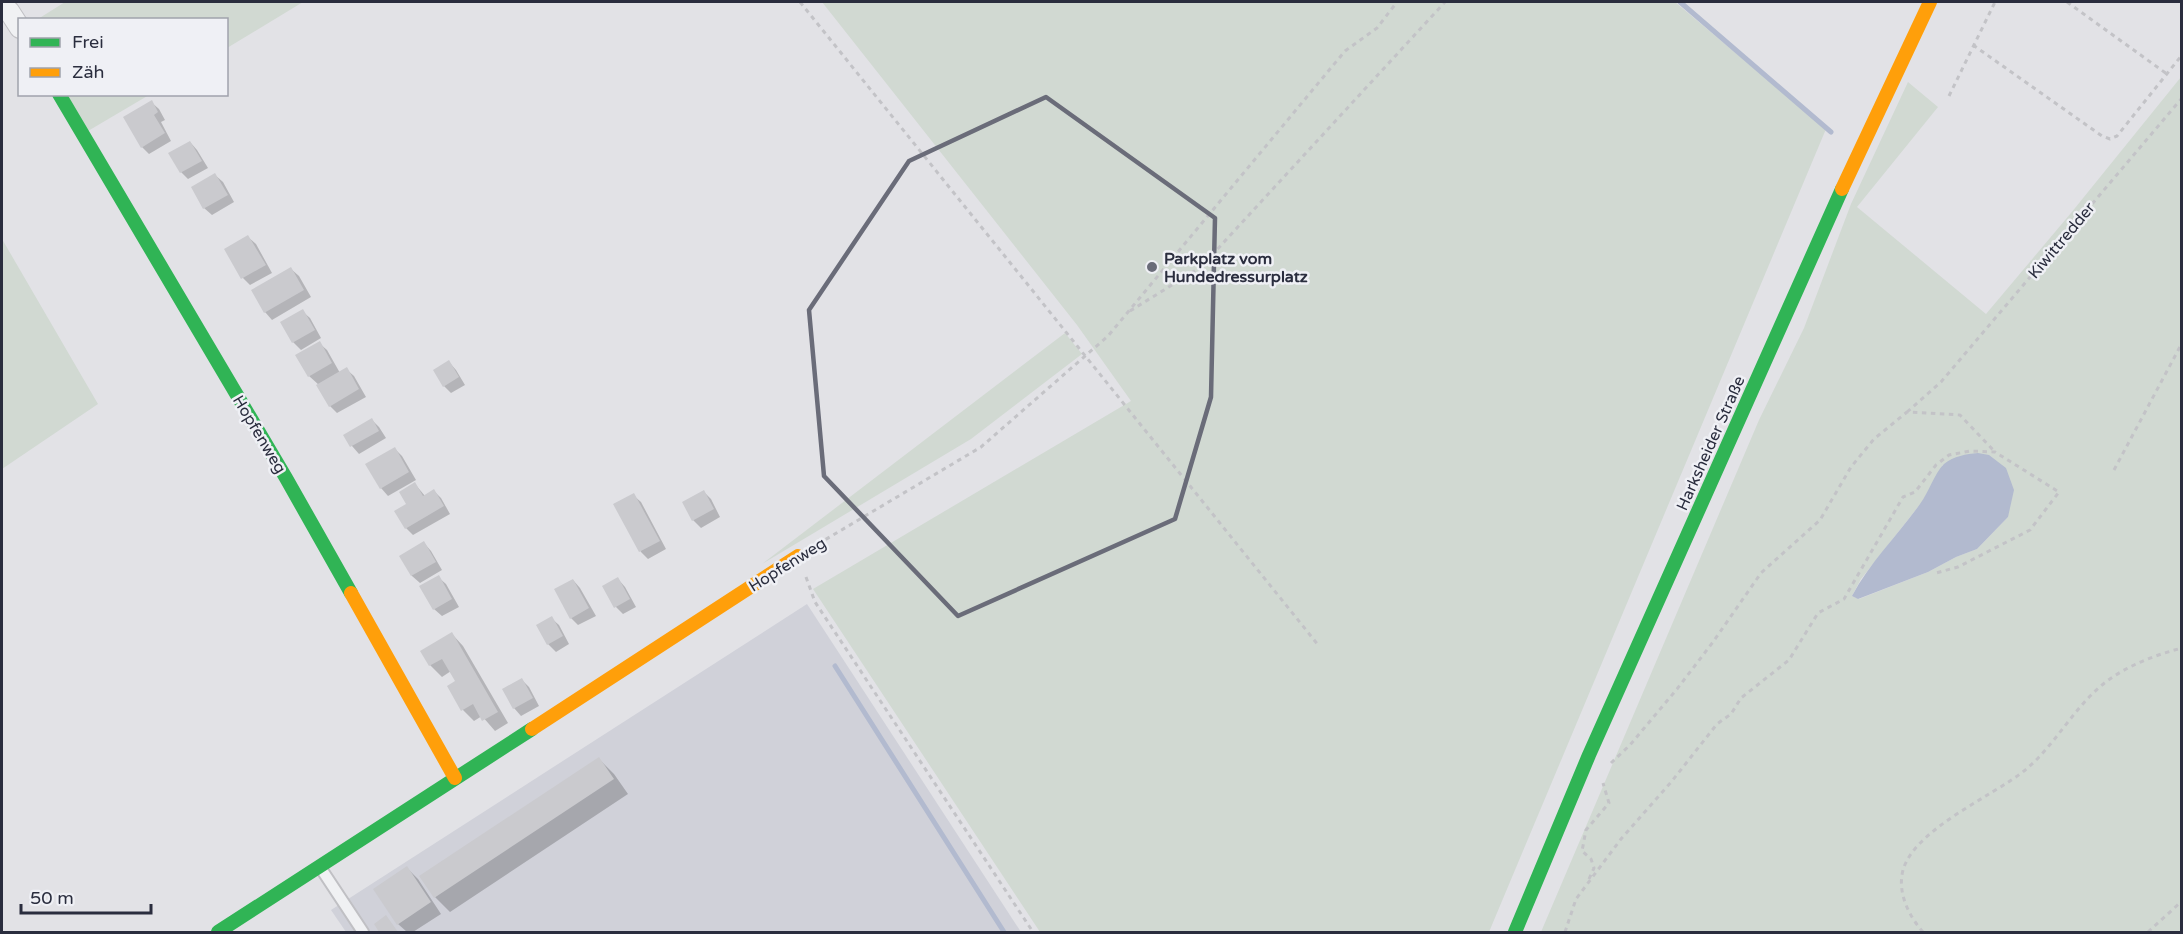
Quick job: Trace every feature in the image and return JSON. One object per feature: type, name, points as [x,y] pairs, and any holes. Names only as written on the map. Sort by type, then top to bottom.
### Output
[{"type":"street","name":"Harksheider Straße","points":[[1515,933],[1589,755],[1858,154],[1930,2]]},
{"type":"street","points":[[9,11],[18,25]]},
{"type":"street","name":"Hopfenweg","points":[[60,96],[286,478],[455,778]]},
{"type":"street","name":"Hopfenweg","points":[[218,933],[798,556]]},
{"type":"lane","points":[[320,867],[363,933]]},
{"type":"path","points":[[800,2],[1319,646]]},
{"type":"path","name":"Hopfenweg","points":[[798,556],[981,447],[1087,356],[1108,336],[1345,51],[1377,28],[1397,2]]},
{"type":"path","points":[[1126,314],[1201,267],[1445,2]]},
{"type":"path","points":[[1949,96],[1995,2]]},
{"type":"path","points":[[2067,2],[2167,74]]},
{"type":"path","points":[[1973,45],[2102,136],[2110,139],[2117,136],[2181,55]]},
{"type":"path","name":"Kiwittredder","points":[[1589,755],[1610,764],[1630,745],[1713,642],[1761,573],[1820,520],[1851,467],[1874,439],[1941,382],[2181,98]]},
{"type":"path","points":[[2114,470],[2181,343]]},
{"type":"path","points":[[1907,412],[1960,415],[1995,452],[2059,492],[2030,530],[1958,567],[1935,573]]},
{"type":"path","points":[[1565,933],[1576,899],[1586,885],[1621,839],[1672,782],[1717,724],[1731,714],[1741,698],[1789,660],[1818,613],[1844,599],[1903,497],[1915,492],[1936,465],[1949,455],[1971,451],[1995,452]]},
{"type":"path","points":[[798,556],[815,602],[1033,933]]},
{"type":"path","points":[[1923,933],[1901,892],[1903,870],[1913,850],[1933,831],[2024,771],[2047,749],[2072,715],[2106,682],[2131,665],[2181,648]]},
{"type":"path","points":[[1586,885],[1594,868],[1591,858],[1582,851],[1586,830],[1609,803],[1603,784],[1606,774]]},
{"type":"path","points":[[2148,933],[2181,901]]},
{"type":"highlighted area","points":[[1046,97],[1215,218],[1211,397],[1175,519],[958,616],[824,476],[809,310],[909,161]]},
{"type":"shaded area","points":[[65,2],[303,2],[228,47],[228,18],[40,18]]},
{"type":"shaded area","points":[[822,2],[1675,2],[1826,129],[1489,932],[1040,932],[813,589],[1131,401],[1077,325]]},
{"type":"shaded area","points":[[2181,77],[2181,932],[1541,932],[1759,420],[1804,328],[1851,204],[1908,82],[1938,107],[1857,207],[1986,314]],"holes":[[[1943,465],[2008,517],[1977,549],[1928,572],[1859,599],[1852,596],[1861,579],[1922,502]]]},
{"type":"shaded area","points":[[67,96],[147,96],[88,131]]},
{"type":"shaded area","points":[[2,239],[98,404],[2,469]]},
{"type":"shaded area","points":[[1065,333],[1082,354],[971,439],[762,564]]},
{"type":"shaded area","points":[[807,604],[1021,932],[346,932],[331,910]]},
{"type":"water","points":[[1978,453],[1989,455],[2006,468],[2014,490],[2008,517],[1977,549],[1928,572],[1858,599],[1852,596],[1876,560],[1920,504],[1944,464],[1960,456]]},
{"type":"building","points":[[152,100],[158,112],[154,115],[165,133],[141,148],[123,117]]},
{"type":"building","points":[[190,141],[202,161],[180,173],[168,153]]},
{"type":"building","points":[[215,173],[228,195],[203,209],[191,187]]},
{"type":"building","points":[[248,235],[266,265],[241,279],[224,249]]},
{"type":"building","points":[[291,267],[304,290],[264,313],[251,290]]},
{"type":"building","points":[[303,309],[315,330],[292,343],[280,322]]},
{"type":"building","points":[[320,341],[332,363],[308,377],[295,355]]},
{"type":"building","points":[[449,360],[459,377],[443,387],[433,370]]},
{"type":"building","points":[[347,367],[359,389],[329,407],[316,385]]},
{"type":"building","points":[[372,418],[379,431],[350,447],[343,435]]},
{"type":"building","points":[[395,447],[409,472],[380,489],[365,464]]},
{"type":"building","points":[[415,482],[423,496],[434,489],[444,506],[405,529],[394,511],[406,504],[399,492]]},
{"type":"building","points":[[704,490],[714,509],[692,521],[682,502]]},
{"type":"building","points":[[634,493],[660,541],[639,552],[613,504]]},
{"type":"building","points":[[424,541],[436,562],[411,576],[399,556]]},
{"type":"building","points":[[439,575],[452,599],[433,610],[419,586]]},
{"type":"building","points":[[618,577],[630,599],[614,608],[602,586]]},
{"type":"building","points":[[573,579],[589,608],[570,619],[554,589]]},
{"type":"building","points":[[552,616],[563,636],[547,645],[536,625]]},
{"type":"building","points":[[452,632],[498,712],[482,721],[473,704],[461,711],[447,686],[455,681],[442,659],[429,666],[420,651]]},
{"type":"building","points":[[522,678],[533,698],[513,709],[502,689]]},
{"type":"building","points":[[599,757],[614,779],[434,898],[419,876]]},
{"type":"building","points":[[407,866],[431,902],[397,925],[373,889]]},
{"type":"building","points":[[386,915],[398,932],[379,932],[374,924]]},
{"type":"waterway","points":[[1680,2],[1831,132]]},
{"type":"waterway","points":[[835,666],[1004,932]]},
{"type":"traffic: fast","points":[[60,96],[286,478],[351,593]]},
{"type":"traffic: fast","points":[[1515,932],[1589,755],[1842,189]]},
{"type":"traffic: fast","points":[[218,932],[532,729]]},
{"type":"traffic: slow","points":[[1842,189],[1930,2]]},
{"type":"traffic: slow","points":[[532,729],[798,556]]},
{"type":"traffic: slow","points":[[351,593],[455,778]]},
{"type":"place","name":"Parkplatz vom Hundedressurplatz","points":[[1152,267]]}]
